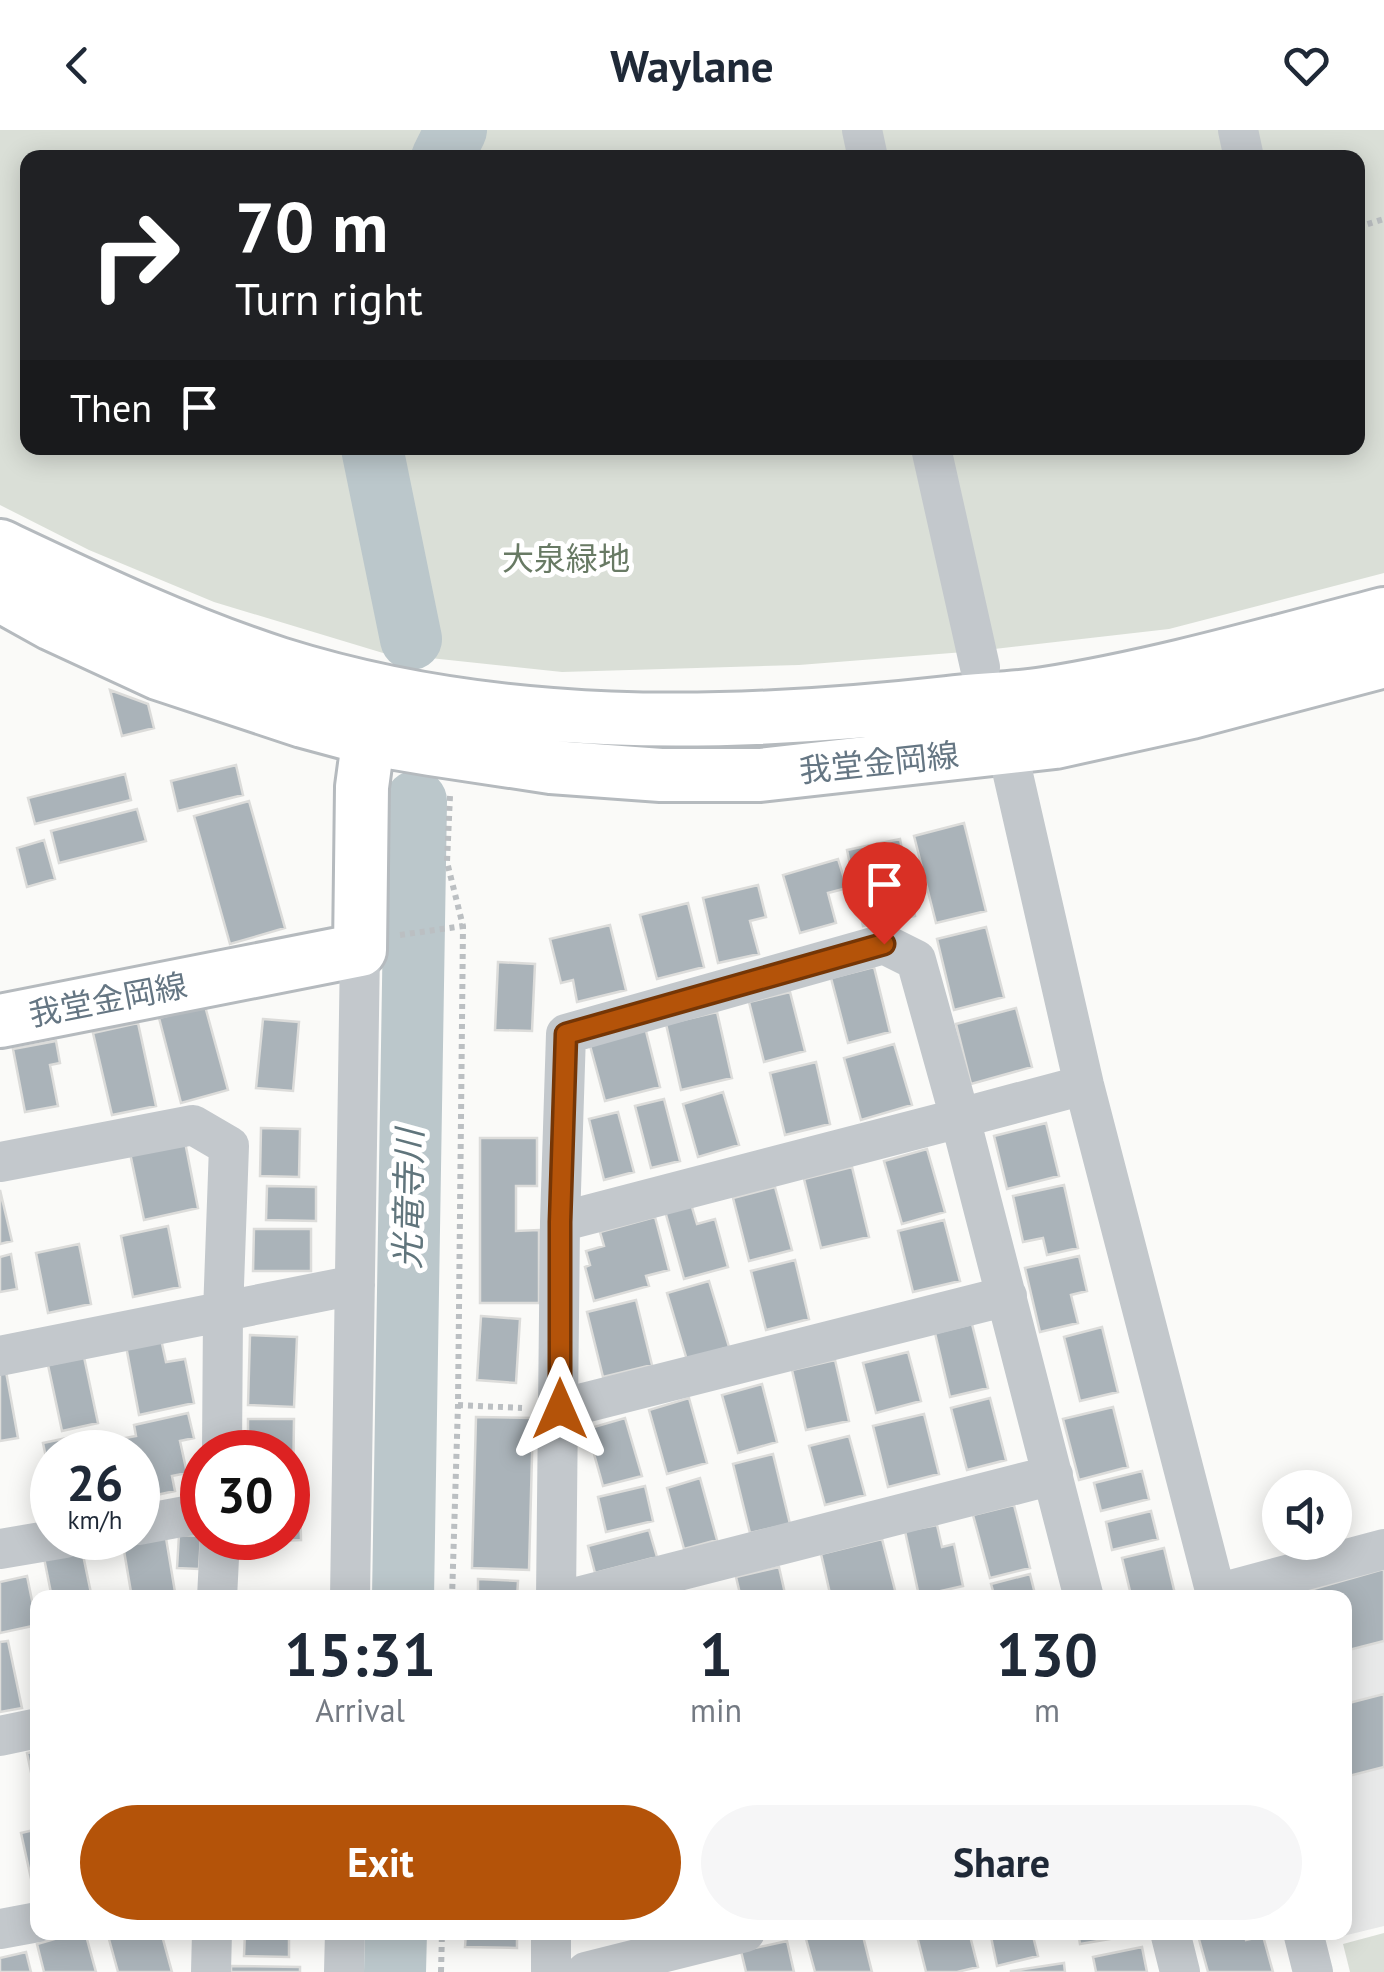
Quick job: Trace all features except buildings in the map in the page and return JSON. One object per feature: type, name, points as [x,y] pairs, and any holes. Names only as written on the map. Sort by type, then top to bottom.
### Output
[{"type":"main road","name":"我堂金岡線","points":[[0,546],[181,628],[281,664],[371,714],[551,767],[661,775],[760,776],[1008,749],[1191,712],[1384,661]]},
{"type":"main road","name":"我堂金岡線","points":[[0,595],[158,673],[275,713],[371,714],[436,702],[556,717],[666,722],[864,713],[988,683],[1044,694],[1181,666],[1384,614]]},
{"type":"main road","points":[[371,714],[362,787],[375,943]]},
{"type":"main road","name":"我堂金岡線","points":[[0,1021],[375,943]]},
{"type":"street","points":[[933,455],[1008,749],[1084,1085],[1214,1590]]},
{"type":"street","points":[[350,1590],[355,1285],[375,943]]},
{"type":"street","points":[[556,1590],[566,1034],[884,944],[916,960],[1008,1296],[1082,1590]]},
{"type":"street","points":[[560,1222],[1084,1085]]},
{"type":"street","points":[[0,1162],[192,1125],[230,1146],[222,1313],[222,1430]]},
{"type":"street","points":[[0,1356],[355,1285]]},
{"type":"street","points":[[560,1409],[1008,1296]]},
{"type":"street","points":[[604,1590],[1053,1476]]},
{"type":"street","points":[[0,1549],[30,1544]]},
{"type":"street","points":[[1237,1590],[1384,1549]]},
{"type":"street","points":[[218,1590],[219,1560]]},
{"type":"street","points":[[0,1736],[30,1730]]},
{"type":"street","points":[[0,1929],[30,1923]]},
{"type":"street","points":[[211,1972],[212,1940]]},
{"type":"street","points":[[344,1972],[345,1940]]},
{"type":"street","points":[[550,1940],[550,1972]]},
{"type":"street","points":[[586,1972],[713,1940]]},
{"type":"street","points":[[1172,1940],[1180,1972]]},
{"type":"street","points":[[1305,1940],[1313,1972]]},
{"type":"path","points":[[450,781],[447,862],[463,926],[452,1590]]},
{"type":"path","points":[[375,943],[463,926]]},
{"type":"path","points":[[458,1405],[560,1409]]},
{"type":"path","points":[[441,1972],[442,1940]]},
{"type":"shaded area","points":[[1384,1563],[1384,1926],[1352,1934],[1352,1590],[1284,1590]]},
{"type":"green space","name":"大泉緑地","points":[[0,130],[1384,130],[1384,573],[1169,629],[977,651],[799,665],[562,672],[383,653],[214,602],[89,550],[0,505]]},
{"type":"green space","points":[[1384,1933],[1384,1972],[1350,1972],[1343,1944]]},
{"type":"waterway","name":"光竜寺川","points":[[446,150],[456,130]]},
{"type":"waterway","name":"光竜寺川","points":[[373,455],[411,639]]},
{"type":"waterway","name":"光竜寺川","points":[[403,1590],[416,801]]},
{"type":"waterway","name":"光竜寺川","points":[[395,1972],[396,1940]]},
{"type":"route","points":[[560,1409],[566,1034],[884,944]]}]
